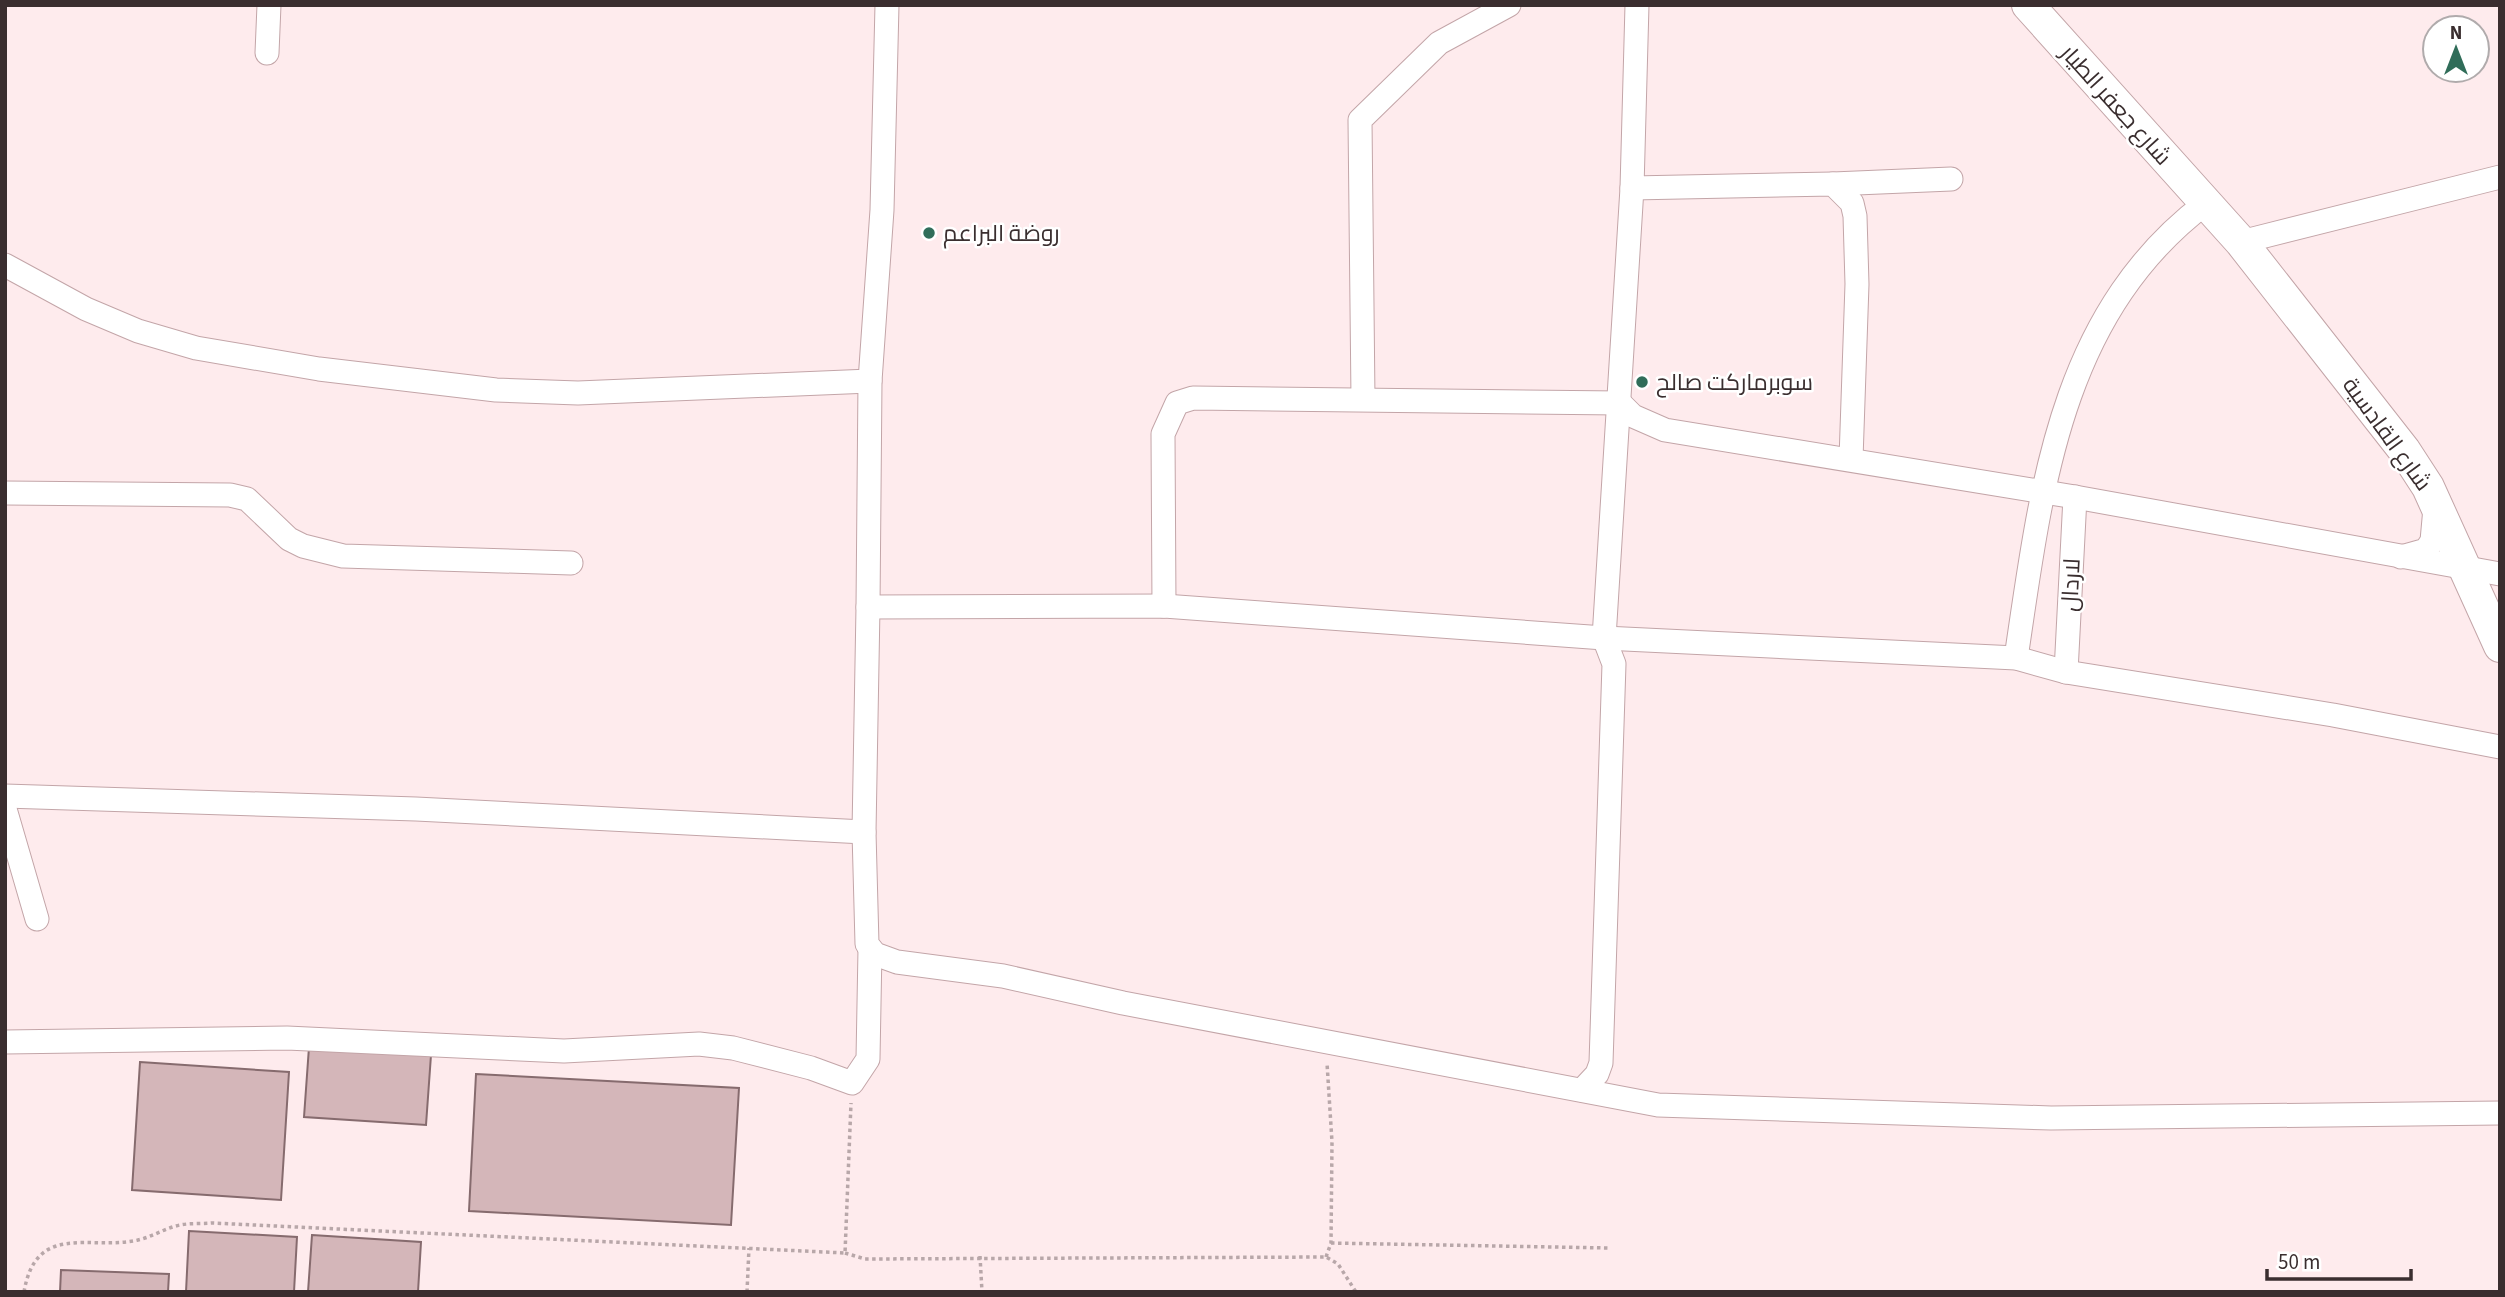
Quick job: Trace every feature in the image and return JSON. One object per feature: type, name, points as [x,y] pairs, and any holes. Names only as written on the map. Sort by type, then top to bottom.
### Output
[{"type":"street","points":[[267,52],[269,5]]},
{"type":"street","points":[[887,5],[881,210],[870,381],[864,832],[867,944],[884,959],[1003,976],[1123,1003],[1658,1105],[2051,1118],[2500,1113]]},
{"type":"street","points":[[1363,399],[1360,120],[1439,43],[1509,5]]},
{"type":"street","points":[[1582,1090],[1597,1074],[1601,1063],[1614,664],[1604,638],[1632,188],[1637,5]]},
{"type":"street","name":"شارع جعفر الطيار","points":[[2028,5],[2194,212],[2241,242]]},
{"type":"street","points":[[2241,242],[2500,177]]},
{"type":"street","points":[[1632,188],[1833,184],[1951,178]]},
{"type":"street","points":[[1833,184],[1852,203],[1855,216],[1857,284],[1851,459]]},
{"type":"street","points":[[2016,658],[2041,492],[2069,395],[2095,337],[2128,280],[2194,212]]},
{"type":"street","name":"شارع القادسية","points":[[2241,242],[2404,450],[2435,503],[2500,646]]},
{"type":"street","points":[[5,265],[86,309],[138,331],[196,348],[319,369],[496,390],[578,393],[870,381]]},
{"type":"street","points":[[1164,606],[1163,434],[1177,403],[1193,398],[1620,403],[1640,420],[1665,430],[2075,497],[2500,574]]},
{"type":"street","points":[[5,493],[230,495],[247,499],[289,539],[303,546],[343,556],[455,562],[571,563]]},
{"type":"street","name":"لاردال","points":[[2066,672],[2075,497]]},
{"type":"street","points":[[2398,557],[2426,550],[2434,530],[2435,503]]},
{"type":"street","points":[[868,607],[1164,606],[1604,638],[2016,658],[2066,672],[2333,715],[2497,745]]},
{"type":"street","points":[[5,796],[402,808],[864,832]]},
{"type":"street","points":[[5,809],[37,919]]},
{"type":"street","points":[[5,1042],[287,1038],[564,1051],[699,1044],[733,1048],[811,1068],[852,1083],[869,1059],[870,949]]},
{"type":"street","points":[[1601,1063],[1611,1085],[1625,1098]]},
{"type":"path","points":[[1325,1040],[1332,1142],[1331,1243],[1326,1257]]},
{"type":"path","points":[[845,1253],[852,1083]]},
{"type":"path","points":[[24,1292],[31,1264],[52,1248],[70,1241],[136,1240],[181,1225],[212,1223],[845,1253],[865,1259],[981,1256],[1326,1257],[1338,1264],[1356,1292]]},
{"type":"path","points":[[1331,1243],[1609,1248]]},
{"type":"path","points":[[747,1292],[749,1248]]},
{"type":"path","points":[[981,1256],[982,1292]]},
{"type":"building","points":[[309,1047],[431,1055],[426,1125],[304,1117]]},
{"type":"building","points":[[140,1062],[289,1072],[281,1200],[132,1190]]},
{"type":"building","points":[[476,1074],[739,1088],[731,1225],[469,1211]]},
{"type":"building","points":[[189,1231],[297,1237],[294,1292],[186,1292]]},
{"type":"building","points":[[312,1235],[421,1242],[418,1292],[308,1292]]},
{"type":"building","points":[[61,1270],[169,1274],[168,1292],[60,1292]]},
{"type":"place","name":"روضة البراعم","points":[[929,233]]},
{"type":"place","name":"سوبرماركت صالح","points":[[1642,382]]}]
